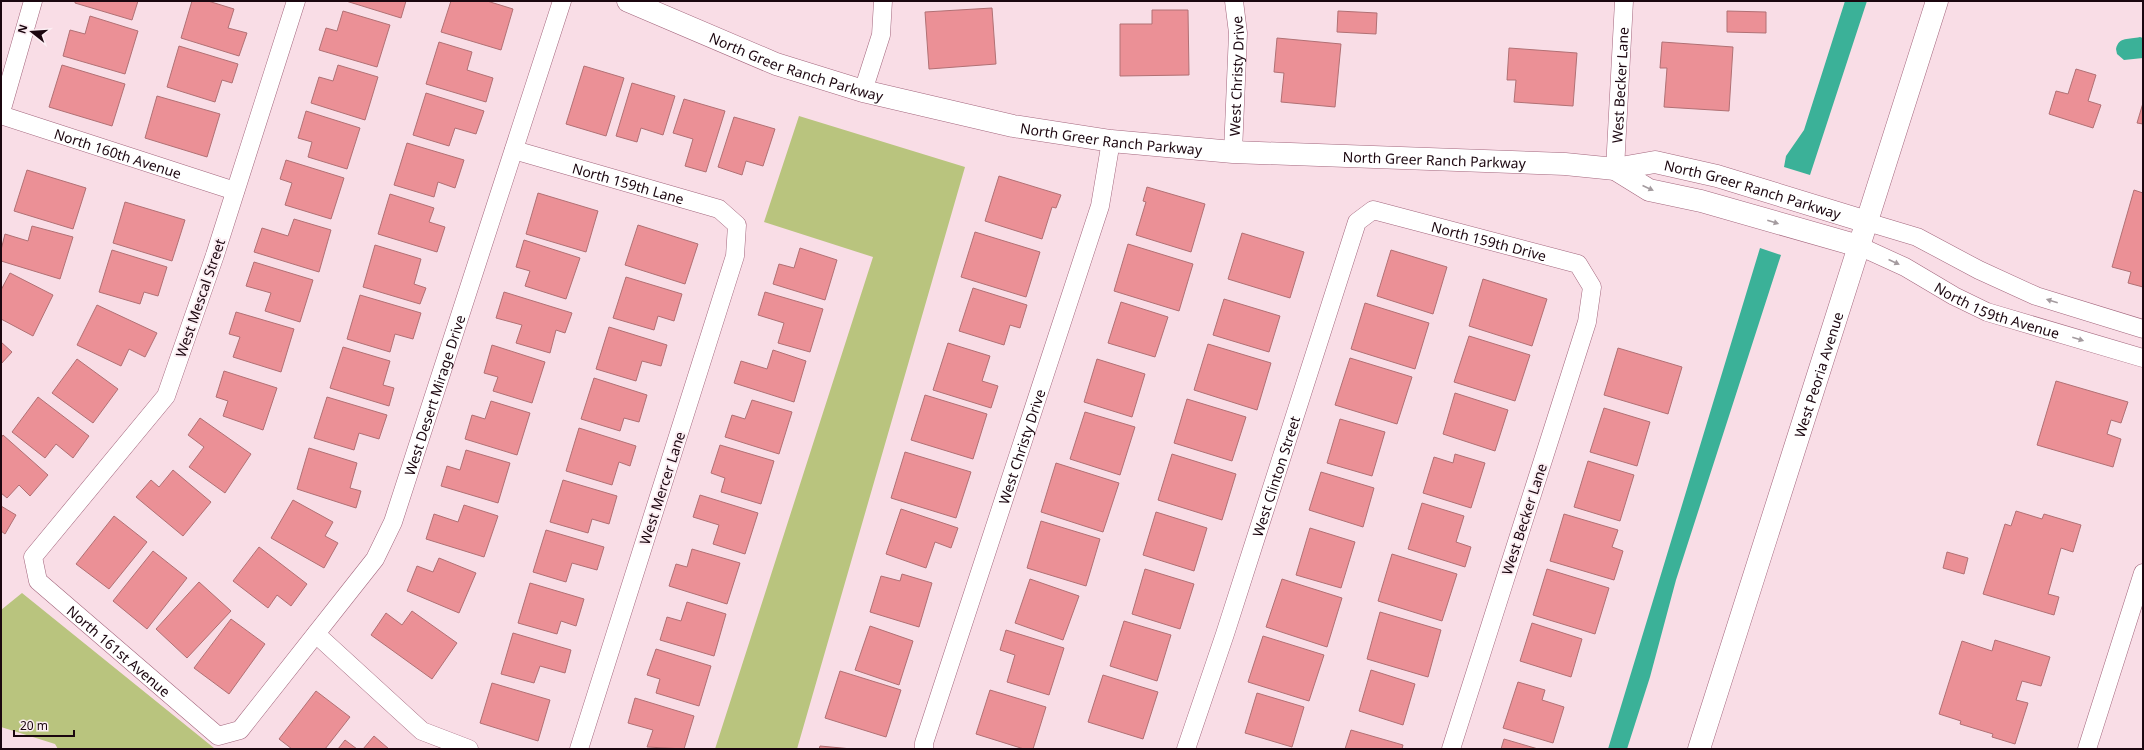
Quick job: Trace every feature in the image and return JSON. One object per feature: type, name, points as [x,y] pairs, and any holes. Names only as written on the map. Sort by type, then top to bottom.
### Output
[{"type":"street","points":[[1,112],[32,1]]},
{"type":"street","name":"West Mescal Street","points":[[33,557],[166,396],[235,191],[296,1]]},
{"type":"street","name":"West Desert Mirage Drive","points":[[218,736],[240,730],[375,559],[393,522],[562,1]]},
{"type":"street","name":"North Greer Ranch Parkway","points":[[628,1],[776,64],[863,91],[1013,126],[1110,141],[1233,152],[1565,164],[1615,169],[1655,162],[1718,176],[1867,222]]},
{"type":"street","points":[[863,91],[880,35],[883,1]]},
{"type":"street","name":"West Christy Drive","points":[[1233,152],[1238,33],[1234,1]]},
{"type":"street","name":"West Becker Lane","points":[[1615,169],[1624,1]]},
{"type":"street","name":"West Peoria Avenue","points":[[1699,749],[1937,1]]},
{"type":"street","name":"North 160th Avenue","points":[[1,115],[235,191]]},
{"type":"street","name":"West Christy Drive","points":[[924,749],[924,743],[1100,206],[1110,141]]},
{"type":"street","name":"North 159th Lane","points":[[514,150],[719,209],[737,225]]},
{"type":"street","name":"North Greer Ranch Parkway","points":[[1615,169],[1649,190],[1701,201],[1859,246]]},
{"type":"street","name":"North 159th Drive","points":[[1373,210],[1578,264],[1592,288]]},
{"type":"street","name":"West Clinton Street","points":[[1186,749],[1225,634],[1357,222],[1373,210]]},
{"type":"street","name":"North 159th Avenue","points":[[1867,222],[1917,237],[1979,270],[2036,296],[2143,329]]},
{"type":"street","name":"West Mercer Lane","points":[[579,749],[735,256],[737,225]]},
{"type":"street","name":"North 159th Avenue","points":[[1859,246],[1905,267],[1954,296],[1987,312],[2143,358]]},
{"type":"street","name":"West Becker Lane","points":[[1451,749],[1587,322],[1592,288]]},
{"type":"street","name":"North 161st Avenue","points":[[33,557],[38,581],[218,736]]},
{"type":"street","points":[[2087,749],[2143,573]]},
{"type":"street","points":[[316,634],[422,731],[469,749]]},
{"type":"shaded area","points":[[1845,1],[1867,1],[1810,175],[1784,167],[1786,156],[1804,130]]},
{"type":"shaded area","points":[[2143,38],[2143,58],[2124,60],[2117,54],[2116,49],[2119,42],[2125,39]]},
{"type":"shaded area","points":[[799,116],[965,167],[797,749],[715,749],[873,257],[764,222]]},
{"type":"shaded area","points":[[1760,248],[1781,255],[1676,580],[1650,677],[1627,749],[1608,749]]},
{"type":"shaded area","points":[[22,593],[214,748],[230,749],[58,749],[55,744],[1,727],[1,610]]},
{"type":"building","points":[[75,1],[138,1],[132,20],[75,3]]},
{"type":"building","points":[[192,1],[208,1],[234,9],[228,28],[247,33],[239,56],[181,38]]},
{"type":"building","points":[[346,1],[406,1],[401,18]]},
{"type":"building","points":[[451,1],[487,1],[513,9],[501,50],[441,32]]},
{"type":"building","points":[[992,8],[996,64],[929,69],[925,12]]},
{"type":"building","points":[[1152,10],[1188,10],[1189,75],[1120,76],[1120,24],[1152,24]]},
{"type":"building","points":[[343,11],[390,25],[377,67],[319,50],[326,28],[337,31]]},
{"type":"building","points":[[1338,11],[1377,13],[1376,34],[1337,32]]},
{"type":"building","points":[[1727,11],[1766,12],[1766,33],[1727,32]]},
{"type":"building","points":[[90,16],[138,31],[125,74],[63,56],[70,30],[85,34]]},
{"type":"building","points":[[1277,38],[1341,44],[1335,107],[1281,102],[1284,73],[1274,72]]},
{"type":"building","points":[[439,42],[472,52],[467,70],[493,78],[486,102],[426,84]]},
{"type":"building","points":[[1662,42],[1733,47],[1729,111],[1664,107],[1667,68],[1660,68]]},
{"type":"building","points":[[179,46],[238,64],[232,83],[222,80],[215,102],[167,87]]},
{"type":"building","points":[[1509,48],[1577,53],[1573,106],[1514,102],[1516,80],[1507,80]]},
{"type":"building","points":[[62,65],[125,84],[112,126],[49,107]]},
{"type":"building","points":[[338,65],[378,77],[365,120],[311,103],[319,77],[333,81]]},
{"type":"building","points":[[584,66],[624,78],[606,136],[566,124]]},
{"type":"building","points":[[2076,69],[2096,75],[2088,101],[2101,105],[2093,128],[2049,114],[2056,91],[2068,94]]},
{"type":"building","points":[[632,83],[675,96],[663,135],[641,128],[637,142],[616,136]]},
{"type":"building","points":[[426,93],[484,111],[476,134],[455,128],[449,146],[413,135]]},
{"type":"building","points":[[157,96],[220,114],[207,157],[145,138]]},
{"type":"building","points":[[684,99],[725,111],[706,172],[685,166],[693,139],[673,133]]},
{"type":"building","points":[[2143,103],[2143,124],[2137,123]]},
{"type":"building","points":[[306,111],[360,128],[347,169],[308,157],[312,142],[298,138]]},
{"type":"building","points":[[734,117],[775,129],[763,166],[746,161],[742,175],[718,167]]},
{"type":"building","points":[[407,143],[464,160],[455,188],[438,182],[434,197],[394,185]]},
{"type":"building","points":[[286,160],[344,178],[331,219],[285,205],[292,183],[280,179]]},
{"type":"building","points":[[27,170],[86,188],[73,229],[14,211]]},
{"type":"building","points":[[999,176],[1061,195],[1056,208],[1052,207],[1042,239],[985,221]]},
{"type":"building","points":[[1147,187],[1205,204],[1191,252],[1136,235],[1146,202],[1143,201]]},
{"type":"building","points":[[2134,190],[2143,193],[2143,287],[2128,283],[2131,272],[2112,267]]},
{"type":"building","points":[[538,193],[598,211],[586,252],[526,234]]},
{"type":"building","points":[[390,194],[434,208],[429,222],[445,227],[437,252],[378,234]]},
{"type":"building","points":[[125,202],[185,220],[172,261],[113,243]]},
{"type":"building","points":[[294,219],[331,230],[319,272],[254,252],[262,228],[288,236]]},
{"type":"building","points":[[638,225],[698,244],[685,284],[625,265]]},
{"type":"building","points":[[32,226],[73,237],[60,279],[1,261],[1,250],[5,234],[28,241]]},
{"type":"building","points":[[975,232],[1040,252],[1026,297],[961,277]]},
{"type":"building","points":[[1242,233],[1304,252],[1290,298],[1228,279]]},
{"type":"building","points":[[524,240],[580,258],[566,299],[525,286],[530,271],[516,267]]},
{"type":"building","points":[[1128,244],[1193,264],[1179,311],[1114,291]]},
{"type":"building","points":[[375,245],[421,259],[414,284],[426,288],[420,304],[363,287]]},
{"type":"building","points":[[800,248],[837,260],[825,300],[773,284],[779,264],[794,268]]},
{"type":"building","points":[[112,250],[167,267],[158,296],[144,292],[140,304],[99,292]]},
{"type":"building","points":[[1391,250],[1447,267],[1433,314],[1377,296]]},
{"type":"building","points":[[254,262],[313,280],[300,322],[265,311],[271,293],[246,286]]},
{"type":"building","points":[[10,273],[53,295],[33,336],[1,319],[1,290]]},
{"type":"building","points":[[626,277],[682,294],[674,321],[658,316],[654,330],[613,318]]},
{"type":"building","points":[[1483,279],[1547,299],[1532,346],[1469,326]]},
{"type":"building","points":[[973,288],[1027,305],[1020,328],[1010,325],[1004,345],[959,331]]},
{"type":"building","points":[[504,292],[572,313],[565,333],[556,330],[550,353],[516,343],[522,325],[496,318]]},
{"type":"building","points":[[765,292],[823,309],[810,352],[778,343],[784,323],[758,315]]},
{"type":"building","points":[[360,295],[421,313],[413,339],[395,334],[390,352],[347,339]]},
{"type":"building","points":[[1224,299],[1280,316],[1269,352],[1213,335]]},
{"type":"building","points":[[1121,302],[1168,317],[1155,357],[1108,343]]},
{"type":"building","points":[[1365,303],[1429,323],[1415,369],[1351,349]]},
{"type":"building","points":[[97,305],[157,333],[145,357],[129,349],[121,366],[77,345]]},
{"type":"building","points":[[236,312],[294,329],[281,372],[233,357],[240,337],[229,334]]},
{"type":"building","points":[[609,327],[667,345],[661,366],[642,361],[636,381],[596,369]]},
{"type":"building","points":[[1469,336],[1530,355],[1515,401],[1454,382]]},
{"type":"building","points":[[1,342],[12,352],[1,364]]},
{"type":"building","points":[[948,343],[990,356],[982,381],[998,386],[991,408],[933,390]]},
{"type":"building","points":[[1208,344],[1271,363],[1257,410],[1194,390]]},
{"type":"building","points":[[492,345],[545,362],[532,403],[493,391],[498,377],[484,373]]},
{"type":"building","points":[[343,347],[390,361],[383,385],[394,388],[389,406],[330,388]]},
{"type":"building","points":[[1618,348],[1682,367],[1668,414],[1604,395]]},
{"type":"building","points":[[773,350],[806,361],[794,402],[734,383],[741,361],[767,369]]},
{"type":"building","points":[[1350,358],[1412,377],[1397,424],[1335,405]]},
{"type":"building","points":[[77,359],[118,389],[93,423],[52,393]]},
{"type":"building","points":[[1097,359],[1145,374],[1132,417],[1084,402]]},
{"type":"building","points":[[224,371],[277,388],[263,430],[223,416],[228,401],[216,397]]},
{"type":"building","points":[[594,378],[647,395],[639,422],[624,418],[620,431],[581,419]]},
{"type":"building","points":[[2056,381],[2128,402],[2121,423],[2111,420],[2107,434],[2121,439],[2113,467],[2037,445]]},
{"type":"building","points":[[1455,393],[1508,410],[1495,451],[1443,434]]},
{"type":"building","points":[[925,395],[987,414],[973,459],[911,440]]},
{"type":"building","points":[[38,397],[89,436],[73,458],[56,444],[45,458],[12,432]]},
{"type":"building","points":[[327,397],[387,415],[379,439],[359,433],[354,450],[314,438]]},
{"type":"building","points":[[1187,399],[1246,417],[1232,461],[1174,443]]},
{"type":"building","points":[[752,400],[792,412],[779,454],[725,437],[732,415],[745,419]]},
{"type":"building","points":[[491,401],[530,413],[517,455],[465,439],[472,415],[485,419]]},
{"type":"building","points":[[1604,408],[1650,422],[1637,466],[1590,452]]},
{"type":"building","points":[[1085,412],[1135,427],[1120,475],[1070,459]]},
{"type":"building","points":[[200,418],[251,454],[225,493],[189,467],[204,447],[188,435]]},
{"type":"building","points":[[1340,419],[1385,432],[1372,476],[1327,463]]},
{"type":"building","points":[[579,428],[636,446],[630,466],[619,462],[612,485],[566,471]]},
{"type":"building","points":[[3,435],[48,475],[30,496],[19,485],[7,498],[1,493],[1,438]]},
{"type":"building","points":[[720,445],[774,461],[761,504],[721,492],[725,478],[711,473]]},
{"type":"building","points":[[309,448],[357,463],[350,488],[361,491],[356,508],[297,489]]},
{"type":"building","points":[[466,450],[510,463],[498,503],[441,486],[447,466],[460,470]]},
{"type":"building","points":[[905,452],[971,472],[956,518],[891,498]]},
{"type":"building","points":[[1172,454],[1236,474],[1222,520],[1158,500]]},
{"type":"building","points":[[1455,454],[1485,463],[1471,508],[1423,493],[1434,457],[1453,463]]},
{"type":"building","points":[[1588,461],[1634,475],[1620,521],[1574,507]]},
{"type":"building","points":[[1056,463],[1119,483],[1103,532],[1041,512]]},
{"type":"building","points":[[173,470],[211,502],[183,536],[136,497],[151,480],[159,487]]},
{"type":"building","points":[[1321,472],[1374,488],[1363,527],[1309,510]]},
{"type":"building","points":[[563,480],[617,496],[609,524],[592,519],[588,533],[550,522]]},
{"type":"building","points":[[700,495],[758,513],[745,554],[713,544],[719,525],[693,517]]},
{"type":"building","points":[[293,500],[333,522],[325,536],[338,543],[324,568],[271,538]]},
{"type":"building","points":[[1422,503],[1464,516],[1456,542],[1471,547],[1465,567],[1408,549]]},
{"type":"building","points":[[464,505],[498,516],[484,557],[426,539],[434,514],[458,522]]},
{"type":"building","points":[[1,506],[16,515],[5,534],[1,531]]},
{"type":"building","points":[[901,509],[958,528],[951,548],[935,542],[926,568],[886,554]]},
{"type":"building","points":[[2016,511],[2042,519],[2044,514],[2081,525],[2073,552],[2061,548],[2048,594],[2059,597],[2054,615],[1983,594],[2005,524],[2011,526]]},
{"type":"building","points":[[1156,512],[1207,528],[1194,571],[1143,555]]},
{"type":"building","points":[[1564,514],[1618,530],[1612,547],[1623,551],[1614,580],[1550,561]]},
{"type":"building","points":[[114,516],[147,542],[109,589],[76,564]]},
{"type":"building","points":[[1041,521],[1100,539],[1086,586],[1027,568]]},
{"type":"building","points":[[1310,528],[1355,542],[1341,588],[1296,575]]},
{"type":"building","points":[[546,530],[604,547],[597,570],[572,563],[566,582],[533,572]]},
{"type":"building","points":[[259,547],[307,584],[291,606],[277,595],[268,608],[233,581]]},
{"type":"building","points":[[692,549],[740,563],[727,604],[669,586],[676,564],[687,567]]},
{"type":"building","points":[[153,551],[187,578],[147,629],[113,601]]},
{"type":"building","points":[[1947,552],[1968,558],[1964,574],[1943,568]]},
{"type":"building","points":[[1392,554],[1457,574],[1442,621],[1378,601]]},
{"type":"building","points":[[439,558],[476,573],[459,613],[407,591],[417,566],[433,572]]},
{"type":"building","points":[[1145,569],[1194,584],[1180,629],[1132,614]]},
{"type":"building","points":[[1547,569],[1609,588],[1595,634],[1533,615]]},
{"type":"building","points":[[902,574],[932,583],[919,627],[870,612],[881,576],[900,581]]},
{"type":"building","points":[[1030,579],[1079,596],[1063,640],[1015,623]]},
{"type":"building","points":[[1282,579],[1342,598],[1327,647],[1266,627]]},
{"type":"building","points":[[199,582],[231,611],[187,658],[156,629]]},
{"type":"building","points":[[530,583],[584,599],[576,626],[561,621],[557,634],[518,623]]},
{"type":"building","points":[[687,602],[726,614],[714,656],[660,640],[667,617],[681,621]]},
{"type":"building","points":[[412,611],[457,643],[432,679],[371,635],[386,613],[402,625]]},
{"type":"building","points":[[1380,612],[1441,630],[1428,677],[1367,659]]},
{"type":"building","points":[[231,619],[265,644],[229,694],[194,668]]},
{"type":"building","points":[[1124,621],[1171,635],[1157,681],[1110,666]]},
{"type":"building","points":[[1532,623],[1582,639],[1571,677],[1520,661]]},
{"type":"building","points":[[870,626],[913,641],[899,685],[855,670]]},
{"type":"building","points":[[1006,630],[1064,648],[1049,695],[1007,682],[1015,655],[1000,650]]},
{"type":"building","points":[[513,633],[571,650],[565,673],[540,666],[534,683],[501,674]]},
{"type":"building","points":[[1263,636],[1324,655],[1309,701],[1248,682]]},
{"type":"building","points":[[1995,640],[2050,657],[2041,686],[2022,681],[2016,700],[2028,703],[2015,744],[1992,737],[1993,734],[1960,724],[1961,721],[1939,714],[1962,641],[1992,651]]},
{"type":"building","points":[[656,649],[711,666],[699,706],[656,693],[660,679],[647,675]]},
{"type":"building","points":[[1371,670],[1415,684],[1403,725],[1359,711]]},
{"type":"building","points":[[840,671],[901,690],[886,737],[825,718]]},
{"type":"building","points":[[1103,675],[1158,692],[1143,739],[1088,722]]},
{"type":"building","points":[[1518,682],[1545,690],[1542,700],[1564,707],[1553,743],[1503,728]]},
{"type":"building","points":[[492,683],[550,700],[538,741],[480,723]]},
{"type":"building","points":[[990,690],[1046,707],[1033,749],[1024,749],[976,734]]},
{"type":"building","points":[[316,691],[350,717],[325,749],[292,749],[279,739]]},
{"type":"building","points":[[1257,693],[1304,707],[1292,747],[1245,733]]},
{"type":"building","points":[[635,698],[694,716],[684,749],[647,747],[653,730],[628,723]]},
{"type":"building","points":[[1351,730],[1403,745],[1402,749],[1345,749]]},
{"type":"building","points":[[374,736],[389,749],[363,749]]},
{"type":"building","points":[[1504,739],[1538,749],[1501,749]]},
{"type":"building","points":[[345,740],[357,749],[338,749]]},
{"type":"building","points":[[820,746],[852,749],[819,749]]}]
